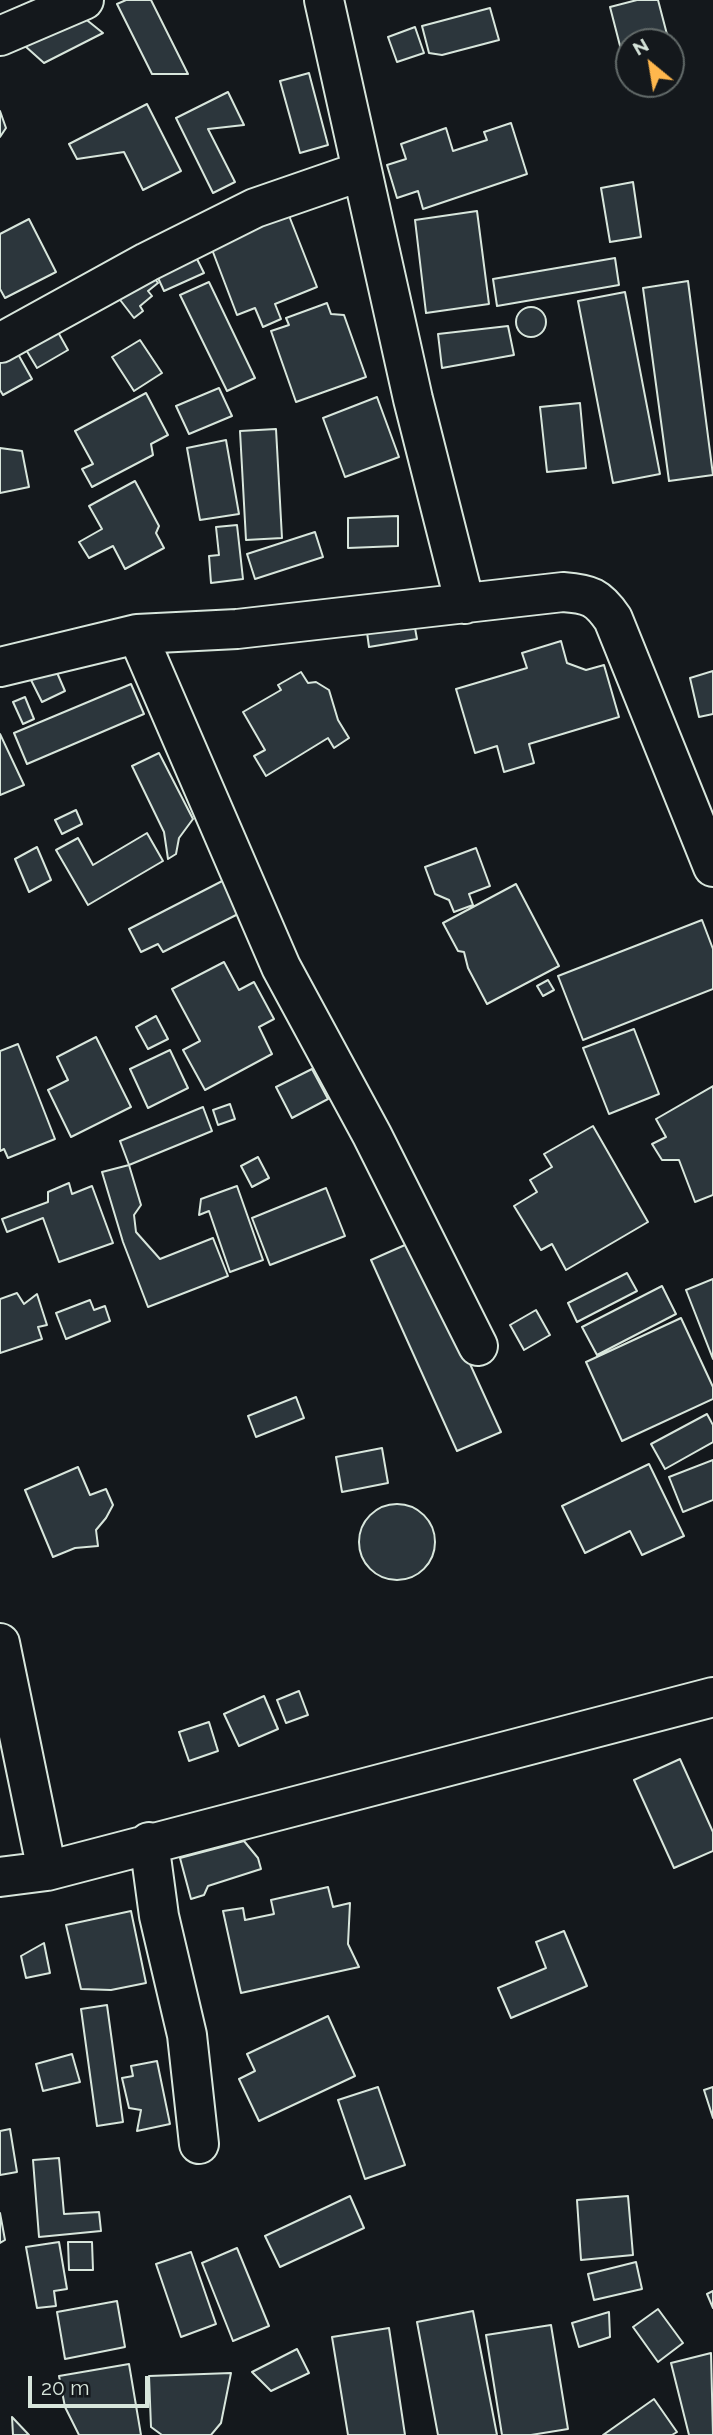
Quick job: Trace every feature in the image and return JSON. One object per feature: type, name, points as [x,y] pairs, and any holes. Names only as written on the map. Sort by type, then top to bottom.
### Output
[{"type":"street","points":[[0,36],[84,0]]},
{"type":"street","points":[[324,0],[413,399],[465,604]]},
{"type":"street","points":[[0,343],[147,262],[256,208],[362,171]]},
{"type":"street","points":[[0,667],[136,634],[237,629],[563,592],[583,594],[597,599],[613,619],[713,867]]},
{"type":"street","points":[[136,634],[281,967],[372,1135],[478,1346]]},
{"type":"street","points":[[0,1643],[47,1871]]},
{"type":"street","points":[[0,1877],[47,1871],[149,1842],[713,1697]]},
{"type":"street","points":[[149,1842],[159,1916],[187,2035],[199,2144]]},
{"type":"building","points":[[126,0],[151,0],[188,74],[152,74],[117,4]]},
{"type":"building","points":[[637,0],[658,0],[665,28],[615,28],[610,7]]},
{"type":"building","points":[[490,8],[499,40],[442,55],[429,53],[422,26]]},
{"type":"building","points":[[83,17],[103,33],[44,63],[25,46]]},
{"type":"building","points":[[415,27],[424,53],[397,62],[388,37]]},
{"type":"building","points":[[309,73],[328,145],[300,153],[280,81]]},
{"type":"building","points":[[228,92],[244,125],[208,129],[235,182],[213,193],[176,118]]},
{"type":"building","points":[[147,104],[181,171],[143,190],[124,152],[77,159],[69,144]]},
{"type":"building","points":[[0,111],[6,128],[0,137]]},
{"type":"building","points":[[511,123],[527,174],[423,209],[418,191],[397,198],[387,165],[406,159],[401,144],[446,128],[453,151],[487,140],[484,132]]},
{"type":"building","points":[[633,182],[641,237],[610,242],[601,188]]},
{"type":"building","points":[[286,208],[317,287],[275,304],[281,319],[263,327],[255,308],[237,315],[208,239]]},
{"type":"building","points":[[477,211],[489,304],[426,313],[415,220]]},
{"type":"building","points":[[29,219],[56,272],[5,298],[0,289],[0,234]]},
{"type":"building","points":[[192,249],[204,273],[164,291],[153,267]]},
{"type":"building","points":[[615,258],[619,285],[497,306],[493,279]]},
{"type":"building","points":[[146,266],[158,283],[148,291],[152,296],[140,306],[143,311],[134,318],[114,292]]},
{"type":"building","points":[[688,281],[713,475],[669,481],[643,288]]},
{"type":"building","points":[[209,282],[255,378],[227,391],[180,295]]},
{"type":"building","points":[[625,292],[660,474],[613,483],[578,301]]},
{"type":"building","points":[[327,303],[331,314],[344,315],[366,377],[296,402],[271,331],[289,325],[286,318]]},
{"type":"building","points":[[531,307],[541,312],[546,322],[541,332],[531,337],[521,332],[516,322],[521,312]]},
{"type":"building","points":[[54,325],[68,350],[37,368],[22,343]]},
{"type":"building","points":[[508,326],[514,355],[442,368],[438,334]]},
{"type":"building","points":[[140,340],[162,373],[134,391],[112,357]]},
{"type":"building","points":[[14,347],[32,379],[3,395],[0,390],[0,355]]},
{"type":"building","points":[[219,388],[232,416],[189,434],[176,406]]},
{"type":"building","points":[[146,393],[168,435],[151,444],[153,455],[92,487],[82,469],[93,464],[75,431]]},
{"type":"building","points":[[377,397],[399,457],[345,477],[323,418]]},
{"type":"building","points":[[580,403],[586,468],[547,472],[540,407]]},
{"type":"building","points":[[276,429],[282,538],[246,540],[240,431]]},
{"type":"building","points":[[226,440],[239,514],[200,520],[187,448]]},
{"type":"building","points":[[0,448],[22,451],[29,487],[0,493]]},
{"type":"building","points":[[135,481],[159,526],[156,533],[164,548],[125,569],[113,546],[89,558],[79,542],[102,529],[89,506]]},
{"type":"building","points":[[398,516],[398,546],[348,548],[348,518]]},
{"type":"building","points":[[237,525],[243,579],[211,583],[209,556],[219,555],[216,527]]},
{"type":"building","points":[[315,532],[323,557],[255,579],[247,554]]},
{"type":"building","points":[[413,617],[417,639],[369,647],[366,625]]},
{"type":"building","points":[[561,641],[567,663],[586,670],[604,665],[619,717],[529,744],[534,763],[504,772],[497,746],[475,753],[456,689],[527,668],[522,653]]},
{"type":"building","points":[[55,668],[65,691],[42,702],[31,680]]},
{"type":"building","points":[[713,671],[713,714],[699,717],[690,678]]},
{"type":"building","points":[[301,672],[308,683],[316,682],[329,690],[338,720],[349,738],[334,748],[328,738],[266,776],[254,756],[265,750],[243,712],[281,690],[278,685]]},
{"type":"building","points":[[131,684],[144,714],[27,764],[14,733]]},
{"type":"building","points":[[25,697],[34,719],[23,724],[13,702]]},
{"type":"building","points":[[0,734],[24,785],[0,795]]},
{"type":"building","points":[[159,753],[193,819],[179,838],[176,854],[168,859],[164,832],[132,766]]},
{"type":"building","points":[[76,810],[82,824],[62,834],[55,820]]},
{"type":"building","points":[[147,833],[163,861],[88,905],[56,850],[78,838],[93,865]]},
{"type":"building","points":[[37,847],[51,880],[29,892],[15,859]]},
{"type":"building","points":[[476,848],[490,886],[469,894],[473,905],[454,912],[449,900],[435,894],[425,867]]},
{"type":"building","points":[[230,877],[246,910],[163,952],[158,944],[141,952],[129,929]]},
{"type":"building","points":[[516,884],[559,966],[487,1004],[468,968],[464,952],[458,951],[443,923]]},
{"type":"building","points":[[702,920],[713,949],[713,989],[583,1040],[558,976]]},
{"type":"building","points":[[224,962],[239,990],[254,982],[274,1019],[259,1027],[272,1054],[205,1090],[183,1050],[200,1041],[172,989]]},
{"type":"building","points":[[548,980],[554,990],[543,996],[537,986]]},
{"type":"building","points":[[156,1016],[168,1039],[148,1049],[136,1027]]},
{"type":"building","points":[[634,1029],[659,1094],[609,1114],[583,1048]]},
{"type":"building","points":[[96,1037],[131,1107],[71,1137],[48,1090],[68,1080],[57,1057]]},
{"type":"building","points":[[18,1044],[55,1139],[8,1158],[4,1149],[0,1151],[0,1051]]},
{"type":"building","points":[[170,1050],[188,1088],[148,1108],[130,1069]]},
{"type":"building","points":[[312,1069],[328,1099],[292,1118],[276,1087]]},
{"type":"building","points":[[713,1086],[713,1195],[695,1202],[679,1160],[662,1160],[652,1144],[666,1137],[656,1119]]},
{"type":"building","points":[[230,1104],[235,1119],[218,1125],[213,1110]]},
{"type":"building","points":[[203,1107],[212,1131],[129,1165],[120,1141]]},
{"type":"building","points":[[593,1126],[648,1222],[566,1270],[552,1244],[541,1250],[514,1206],[537,1192],[530,1180],[552,1167],[544,1154]]},
{"type":"building","points":[[258,1157],[269,1178],[252,1187],[241,1166]]},
{"type":"building","points":[[129,1165],[141,1205],[134,1215],[136,1232],[160,1259],[213,1238],[228,1276],[148,1307],[123,1242],[102,1172]]},
{"type":"building","points":[[69,1183],[72,1194],[92,1186],[113,1243],[59,1262],[43,1218],[7,1232],[2,1219],[48,1202],[48,1192]]},
{"type":"building","points":[[237,1186],[263,1260],[230,1272],[209,1211],[199,1215],[201,1199]]},
{"type":"building","points":[[326,1188],[345,1236],[270,1265],[252,1218]]},
{"type":"building","points":[[414,1241],[501,1432],[457,1451],[371,1260]]},
{"type":"building","points":[[627,1273],[637,1291],[577,1322],[568,1303]]},
{"type":"building","points":[[713,1279],[713,1359],[686,1290]]},
{"type":"building","points":[[662,1286],[676,1314],[597,1355],[582,1327]]},
{"type":"building","points":[[17,1293],[24,1304],[37,1294],[47,1325],[38,1327],[42,1339],[0,1353],[0,1299]]},
{"type":"building","points":[[90,1300],[94,1310],[105,1306],[110,1321],[66,1339],[56,1313]]},
{"type":"building","points":[[536,1310],[550,1335],[524,1350],[510,1325]]},
{"type":"building","points":[[681,1318],[713,1387],[713,1399],[622,1441],[586,1362]]},
{"type":"building","points":[[296,1397],[304,1418],[256,1437],[248,1416]]},
{"type":"building","points":[[707,1414],[713,1425],[713,1442],[665,1469],[651,1444]]},
{"type":"building","points":[[382,1448],[388,1483],[342,1492],[336,1457]]},
{"type":"building","points":[[713,1460],[713,1500],[683,1512],[669,1477]]},
{"type":"building","points":[[649,1464],[684,1536],[642,1555],[630,1531],[585,1553],[562,1506]]},
{"type":"building","points":[[78,1467],[90,1495],[106,1489],[113,1505],[96,1530],[98,1546],[75,1548],[53,1557],[25,1490]]},
{"type":"building","points":[[390,1504],[404,1504],[418,1510],[429,1521],[435,1542],[432,1557],[424,1569],[404,1580],[390,1580],[376,1574],[365,1563],[359,1549],[359,1535],[365,1521],[376,1510]]},
{"type":"building","points":[[299,1691],[308,1715],[286,1723],[277,1700]]},
{"type":"building","points":[[264,1696],[278,1729],[239,1746],[224,1714]]},
{"type":"building","points":[[209,1722],[218,1751],[189,1761],[179,1732]]},
{"type":"building","points":[[680,1759],[713,1832],[713,1851],[674,1868],[634,1780]]},
{"type":"building","points":[[244,1841],[258,1858],[261,1869],[208,1886],[204,1895],[191,1899],[180,1858]]},
{"type":"building","points":[[328,1887],[333,1907],[350,1903],[348,1944],[359,1967],[241,1993],[223,1911],[243,1908],[245,1920],[274,1914],[271,1900]]},
{"type":"building","points":[[131,1911],[146,1983],[111,1990],[81,1989],[66,1925]]},
{"type":"building","points":[[564,1931],[587,1986],[511,2018],[498,1988],[546,1968],[536,1942]]},
{"type":"building","points":[[44,1943],[50,1973],[26,1978],[21,1956]]},
{"type":"building","points":[[107,2005],[123,2122],[97,2126],[81,2009]]},
{"type":"building","points":[[328,2016],[355,2076],[259,2121],[239,2079],[255,2071],[247,2054]]},
{"type":"building","points":[[72,2054],[80,2082],[43,2091],[36,2064]]},
{"type":"building","points":[[157,2061],[170,2124],[137,2131],[141,2110],[129,2108],[122,2078],[133,2076],[131,2066]]},
{"type":"building","points":[[378,2087],[405,2165],[365,2179],[338,2100]]},
{"type":"building","points":[[713,2087],[713,2118],[704,2090]]},
{"type":"building","points":[[10,2129],[17,2172],[0,2175],[0,2131]]},
{"type":"building","points":[[59,2158],[64,2214],[99,2212],[101,2231],[39,2237],[33,2160]]},
{"type":"building","points":[[350,2196],[364,2228],[280,2267],[265,2236]]},
{"type":"building","points":[[628,2196],[633,2255],[581,2260],[577,2200]]},
{"type":"building","points":[[0,2213],[5,2240],[0,2243]]},
{"type":"building","points":[[59,2242],[67,2289],[54,2291],[56,2306],[37,2308],[26,2247]]},
{"type":"building","points":[[68,2242],[92,2242],[93,2270],[69,2270]]},
{"type":"building","points":[[237,2248],[269,2326],[233,2341],[202,2263]]},
{"type":"building","points":[[191,2252],[216,2324],[181,2337],[156,2264]]},
{"type":"building","points":[[636,2262],[642,2289],[594,2300],[588,2274]]},
{"type":"building","points":[[713,2291],[713,2308],[707,2294]]},
{"type":"building","points":[[117,2301],[125,2347],[65,2359],[57,2312]]},
{"type":"building","points":[[658,2309],[683,2343],[658,2362],[633,2327]]},
{"type":"building","points":[[473,2311],[497,2435],[438,2435],[417,2322]]},
{"type":"building","points":[[609,2312],[610,2337],[579,2347],[572,2323]]},
{"type":"building","points":[[551,2325],[568,2429],[531,2435],[502,2435],[486,2335]]},
{"type":"building","points":[[389,2328],[405,2435],[348,2435],[332,2337]]},
{"type":"building","points":[[297,2349],[309,2373],[271,2391],[252,2372]]},
{"type":"building","points":[[711,2353],[713,2435],[689,2435],[671,2363]]},
{"type":"building","points":[[129,2364],[141,2435],[79,2435],[65,2407],[59,2376]]},
{"type":"building","points":[[231,2373],[221,2423],[211,2435],[162,2435],[151,2427],[149,2376]]},
{"type":"building","points":[[654,2399],[677,2432],[672,2435],[603,2435]]},
{"type":"building","points":[[12,2417],[29,2435],[13,2435]]}]
